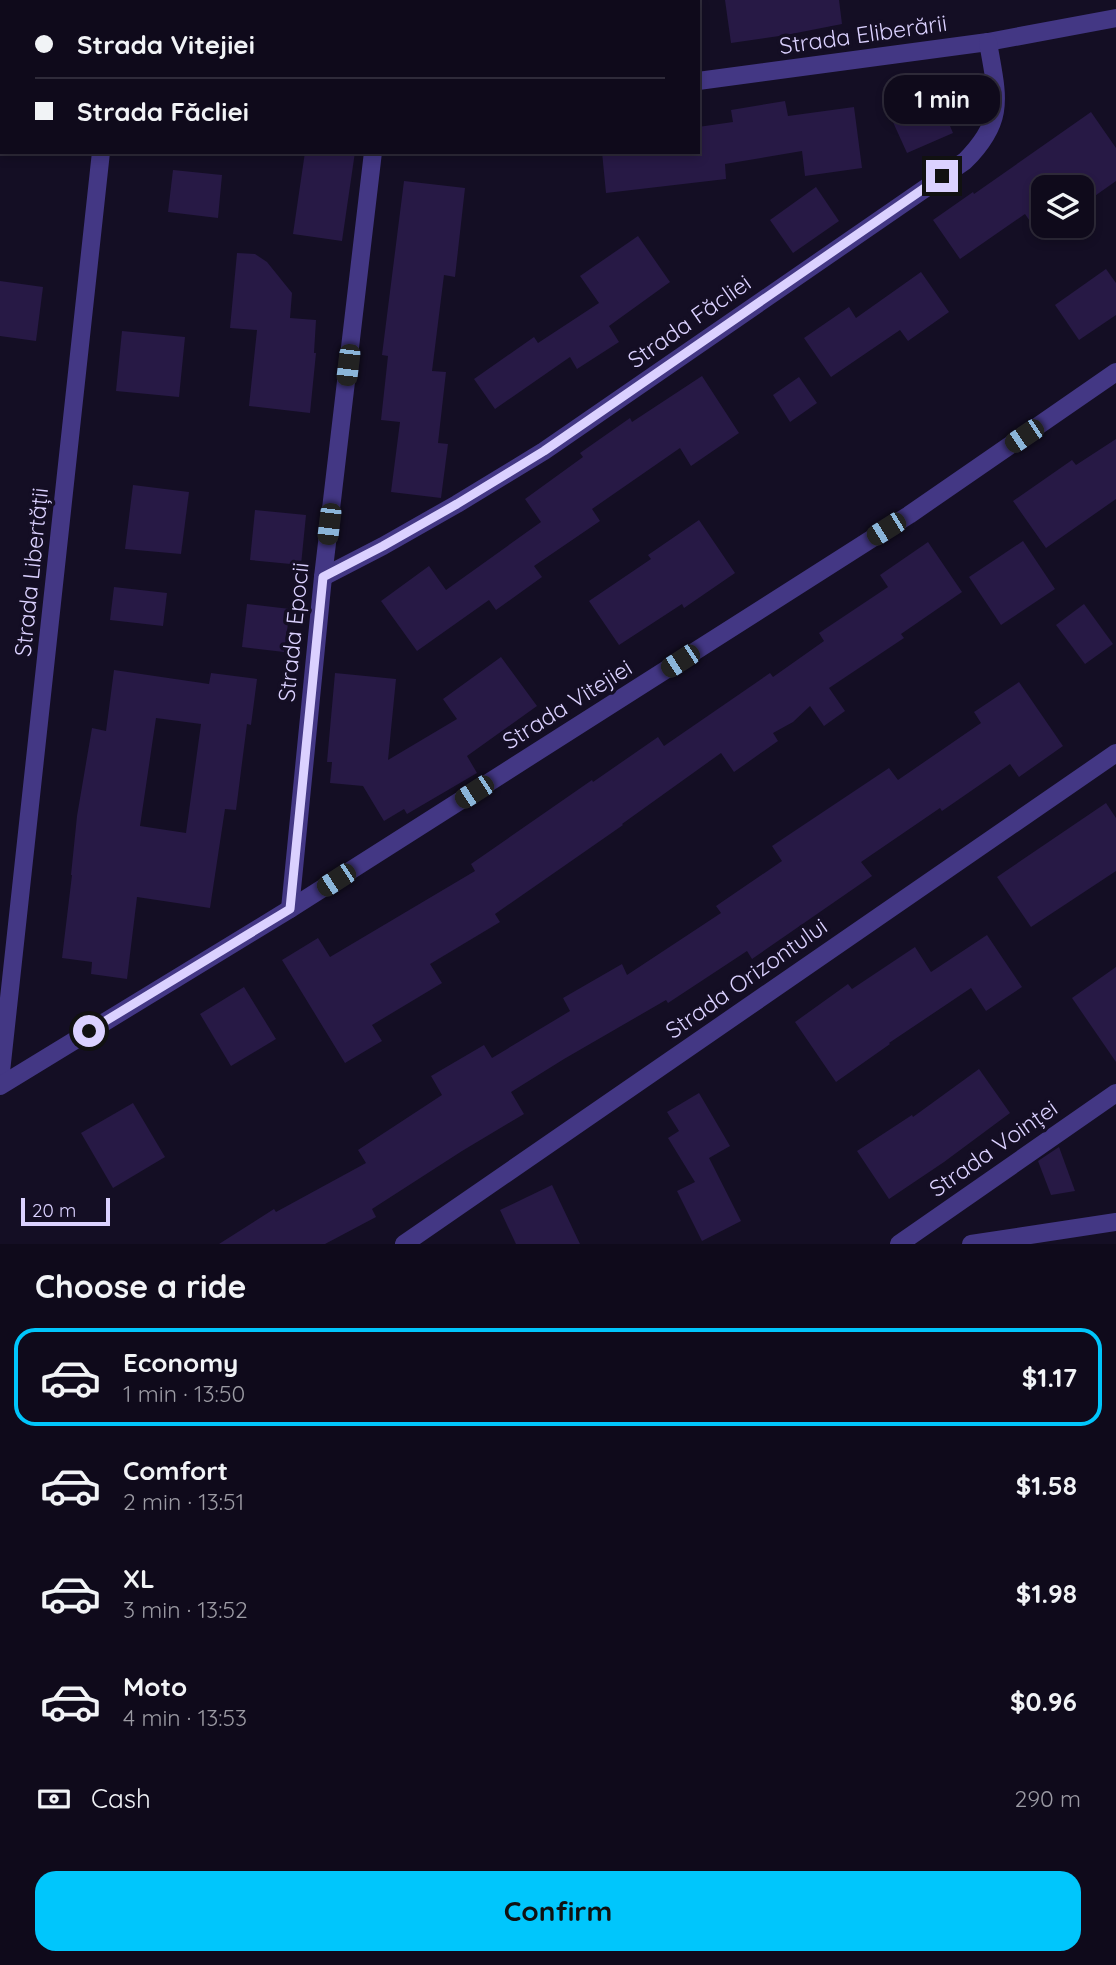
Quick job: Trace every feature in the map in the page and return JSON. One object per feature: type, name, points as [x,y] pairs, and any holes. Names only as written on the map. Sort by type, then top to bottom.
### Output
[{"type":"street","name":"Strada Eliberării","points":[[700,81],[988,43],[1116,18]]},
{"type":"street","name":"Strada Făcliei","points":[[323,577],[436,516],[544,451],[965,161],[979,147],[990,130],[996,108],[988,43]]},
{"type":"street","name":"Strada Libertății","points":[[0,1083],[101,154]]},
{"type":"street","name":"Strada Epocii","points":[[290,909],[323,577],[373,154]]},
{"type":"street","name":"Strada Vitejiei","points":[[0,1083],[290,909],[897,522],[1116,372]]},
{"type":"street","name":"Strada Orizontului","points":[[404,1244],[1116,753]]},
{"type":"street","name":"Strada Voinței","points":[[899,1244],[1116,1093]]},
{"type":"street","points":[[971,1244],[1116,1222]]},
{"type":"building","points":[[725,0],[839,0],[842,24],[731,43]]},
{"type":"building","points":[[928,80],[935,94],[939,92],[950,117],[947,119],[953,133],[907,153],[883,100]]},
{"type":"building","points":[[785,101],[788,116],[854,107],[862,168],[805,176],[802,151],[725,164],[726,179],[606,193],[602,154],[700,154],[700,127],[733,122],[731,110]]},
{"type":"building","points":[[1091,112],[1116,148],[1116,181],[1094,197],[1094,175],[1031,175],[1031,223],[1025,214],[960,259],[933,220],[973,192],[974,194]]},
{"type":"building","points":[[305,154],[355,154],[342,241],[293,234]]},
{"type":"building","points":[[173,170],[222,175],[218,218],[168,212]]},
{"type":"building","points":[[404,181],[465,188],[455,277],[444,275],[432,371],[446,372],[438,443],[448,444],[441,498],[391,492],[400,422],[381,420],[388,356],[382,355]]},
{"type":"building","points":[[816,187],[839,221],[793,253],[770,220]]},
{"type":"building","points":[[638,236],[670,282],[609,326],[619,342],[577,369],[570,357],[495,409],[474,379],[534,337],[538,343],[599,303],[580,276]]},
{"type":"building","points":[[237,253],[255,254],[267,262],[292,293],[290,318],[316,320],[316,353],[310,413],[249,406],[257,330],[230,328]]},
{"type":"building","points":[[1106,269],[1116,283],[1116,315],[1079,340],[1055,305]]},
{"type":"building","points":[[921,272],[949,312],[908,341],[900,330],[831,377],[804,338],[849,307],[856,318]]},
{"type":"building","points":[[0,281],[43,287],[36,341],[0,336]]},
{"type":"building","points":[[122,331],[185,337],[179,397],[116,391]]},
{"type":"building","points":[[702,376],[739,433],[691,466],[680,448],[592,509],[600,521],[534,566],[542,577],[496,610],[489,600],[417,651],[381,601],[429,566],[446,590],[541,522],[525,499],[583,457],[580,453],[630,418],[632,422]]},
{"type":"building","points":[[799,377],[817,403],[790,422],[773,395]]},
{"type":"building","points":[[1116,439],[1116,499],[1046,548],[1013,501],[1072,460],[1076,465]]},
{"type":"building","points":[[133,485],[189,492],[181,554],[125,549]]},
{"type":"building","points":[[255,510],[306,515],[301,565],[250,560]]},
{"type":"building","points":[[699,520],[735,573],[684,608],[682,604],[619,645],[589,601],[651,559],[648,555]]},
{"type":"building","points":[[1023,541],[1055,589],[1001,625],[969,577]]},
{"type":"building","points":[[928,542],[962,592],[901,634],[904,638],[829,688],[845,711],[824,726],[810,706],[793,722],[773,733],[778,741],[734,772],[721,753],[495,914],[500,922],[430,964],[442,983],[372,1025],[382,1041],[345,1063],[282,960],[318,938],[330,957],[475,871],[471,864],[592,780],[593,782],[658,737],[664,746],[770,673],[773,677],[824,641],[819,633],[888,587],[880,575]]},
{"type":"building","points":[[114,587],[167,593],[163,626],[110,620]]},
{"type":"building","points":[[247,604],[290,609],[284,652],[242,647]]},
{"type":"building","points":[[1084,604],[1113,644],[1085,664],[1056,625]]},
{"type":"building","points":[[501,657],[537,706],[467,756],[477,773],[407,814],[404,809],[384,821],[363,786],[330,783],[332,762],[327,762],[335,673],[396,679],[388,760],[457,719],[443,699]]},
{"type":"building","points":[[114,670],[209,684],[211,673],[257,679],[251,725],[247,724],[236,810],[225,809],[210,908],[137,897],[127,979],[91,974],[92,962],[62,958],[77,816],[92,728],[106,731]],"holes":[[[156,718],[201,724],[186,833],[140,826]]]},
{"type":"building","points":[[1019,682],[1063,746],[1019,777],[1010,764],[861,862],[872,876],[752,959],[747,951],[668,1003],[666,1000],[511,1092],[524,1114],[372,1209],[376,1217],[325,1244],[219,1244],[274,1209],[276,1212],[366,1163],[358,1150],[442,1095],[431,1076],[484,1045],[492,1058],[570,1011],[563,998],[622,964],[627,975],[721,913],[716,906],[782,861],[772,846],[889,768],[898,780],[981,723],[974,712]]},
{"type":"building","points":[[1106,803],[1116,818],[1116,871],[1031,927],[997,877]]},
{"type":"building","points":[[987,935],[1022,987],[986,1011],[971,988],[836,1082],[795,1022],[848,984],[852,989],[915,947],[931,972]]},
{"type":"building","points":[[1116,967],[1116,1062],[1072,998]]},
{"type":"building","points":[[244,987],[276,1039],[231,1066],[200,1014]]},
{"type":"building","points":[[979,1069],[1010,1113],[889,1199],[857,1151],[912,1115],[913,1117]]},
{"type":"building","points":[[699,1093],[730,1146],[709,1158],[741,1221],[702,1241],[677,1191],[695,1182],[668,1138],[679,1131],[667,1112]]},
{"type":"building","points":[[133,1103],[165,1157],[113,1188],[81,1133]]},
{"type":"building","points":[[1059,1147],[1075,1191],[1051,1195],[1038,1161]]},
{"type":"building","points":[[552,1185],[580,1244],[516,1244],[500,1210]]},
{"type":"route","points":[[89,1031],[290,909],[323,577],[457,504],[544,451],[942,176]]}]
